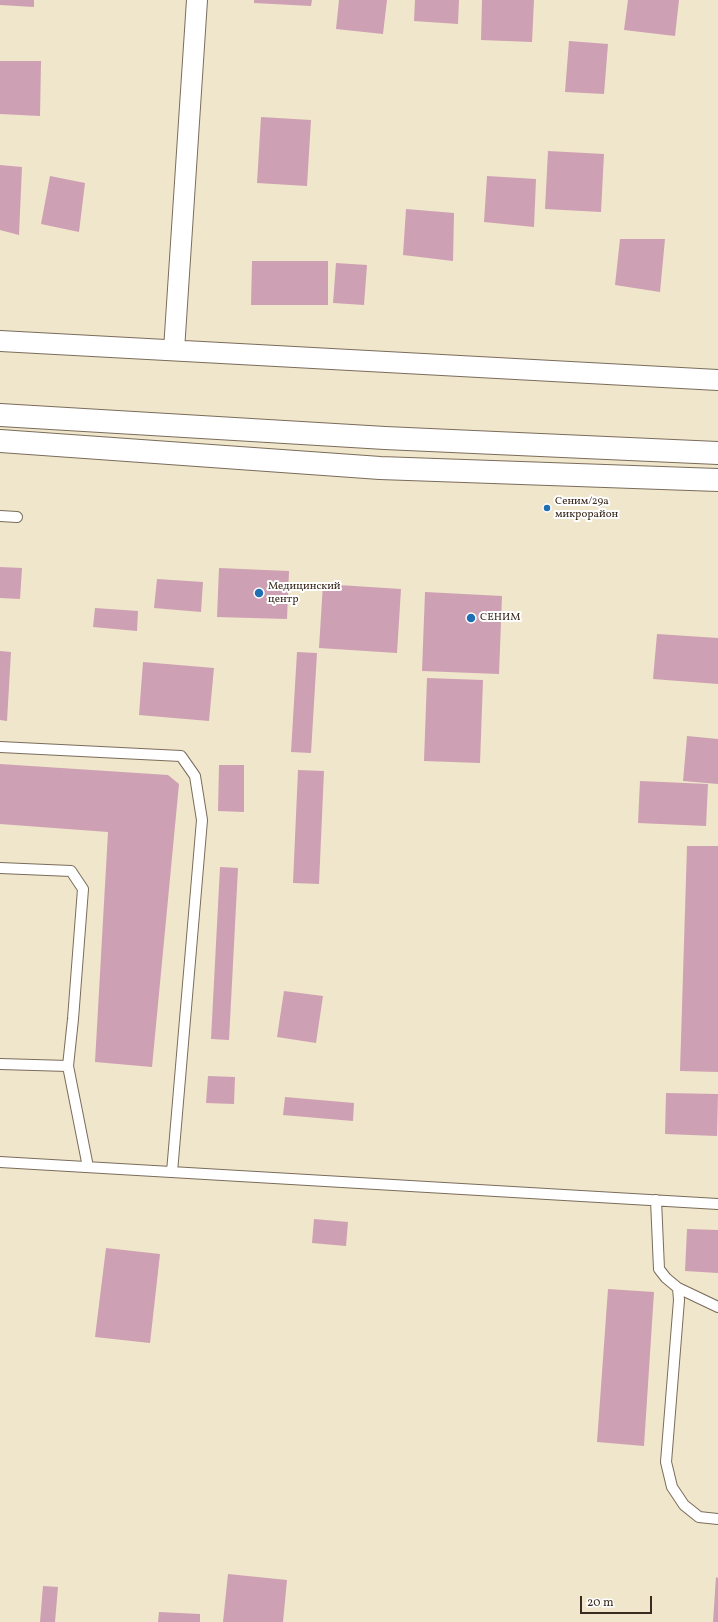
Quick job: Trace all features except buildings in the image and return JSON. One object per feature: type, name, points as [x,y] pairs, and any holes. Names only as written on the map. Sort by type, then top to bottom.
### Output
[{"type":"main road","points":[[0,415],[385,438],[718,452]]},
{"type":"main road","points":[[380,468],[385,438]]},
{"type":"main road","points":[[0,441],[380,468],[718,480]]},
{"type":"street","points":[[174,350],[197,0]]},
{"type":"street","points":[[0,340],[718,380]]},
{"type":"lane","points":[[0,516],[17,517]]},
{"type":"lane","points":[[0,747],[181,756],[195,776],[202,820],[172,1172]]},
{"type":"lane","points":[[0,868],[71,871],[83,889],[68,1066],[88,1167]]},
{"type":"lane","points":[[0,1064],[68,1066]]},
{"type":"lane","points":[[0,1162],[718,1204]]},
{"type":"lane","points":[[656,1200],[659,1269],[666,1278],[678,1288],[718,1307]]},
{"type":"lane","points":[[678,1288],[679,1300],[666,1462],[672,1487],[684,1505],[699,1517],[718,1519]]},
{"type":"place","name":"Сеним/29а микрорайон","points":[[547,508]]},
{"type":"place","name":"Медицинский центр","points":[[259,593]]},
{"type":"place","name":"СЕНИМ","points":[[471,618]]}]
